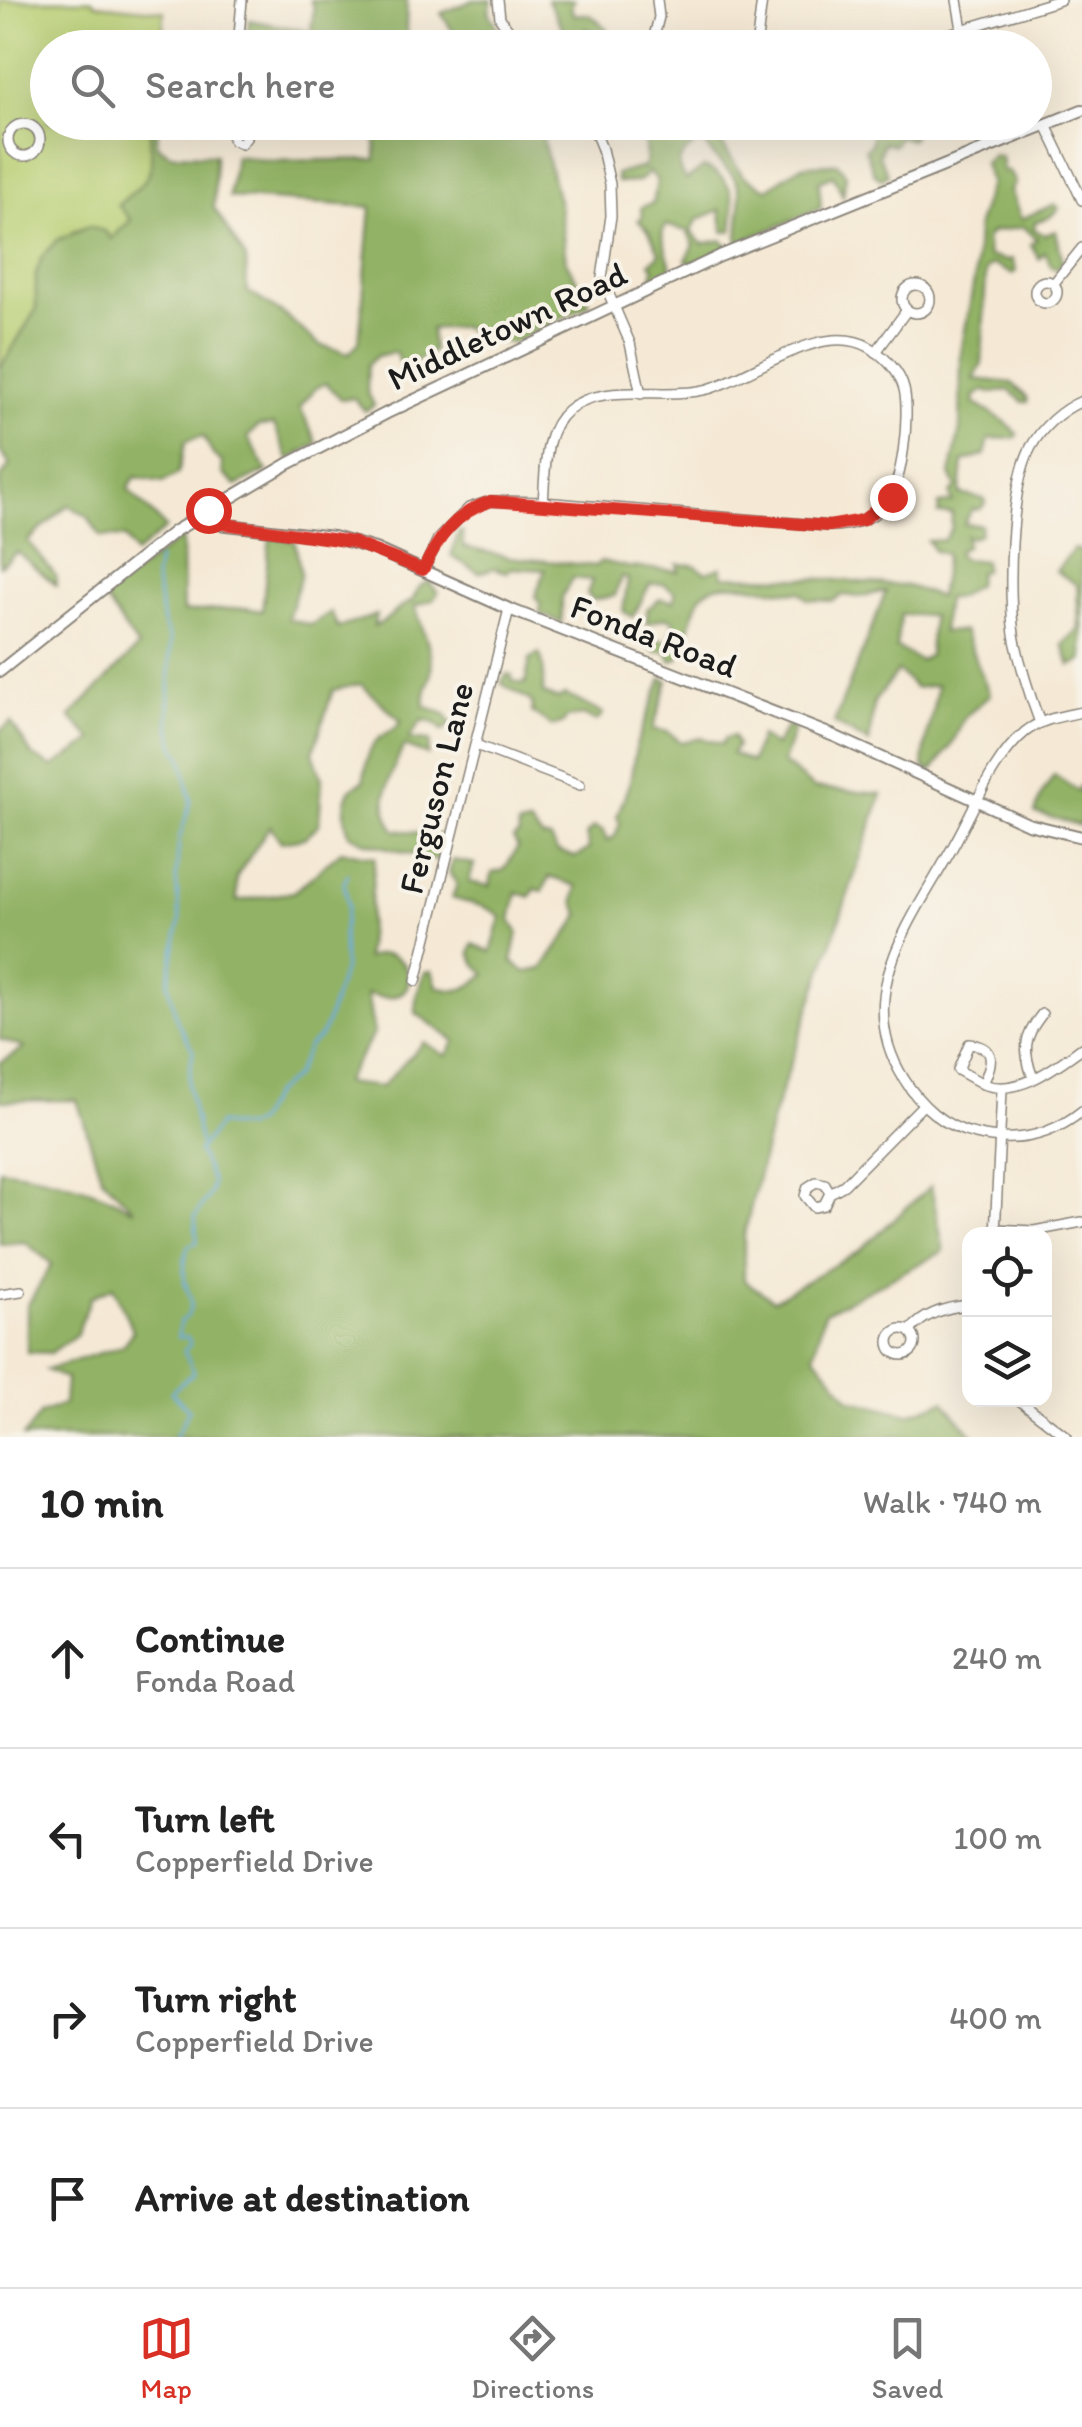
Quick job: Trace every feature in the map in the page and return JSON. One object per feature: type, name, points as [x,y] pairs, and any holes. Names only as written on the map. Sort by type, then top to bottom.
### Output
[{"type":"street","points":[[240,30],[242,0]]},
{"type":"street","points":[[498,0],[500,18],[509,30]]},
{"type":"street","points":[[655,30],[656,0]]},
{"type":"street","points":[[758,30],[762,0]]},
{"type":"street","points":[[957,0],[962,29]]},
{"type":"street","points":[[959,30],[1060,0]]},
{"type":"street","name":"Middletown Road","points":[[1052,123],[1082,110]]},
{"type":"street","points":[[1052,138],[1082,200]]},
{"type":"street","points":[[599,140],[610,184],[602,278],[630,342],[641,394]]},
{"type":"street","name":"Middletown Road","points":[[0,671],[198,516],[288,464],[764,236],[1010,140]]},
{"type":"street","points":[[1054,283],[1082,248]]},
{"type":"street","points":[[876,352],[907,310]]},
{"type":"street","points":[[423,570],[438,539],[469,508],[491,501],[829,526],[863,520],[892,497],[900,476],[904,388],[896,372],[876,352],[852,342],[823,340],[718,386],[678,394],[597,396],[566,412],[550,436],[544,502]]},
{"type":"street","points":[[1040,722],[1020,662],[1012,611],[1014,530],[1022,472],[1039,435],[1059,414],[1082,400]]},
{"type":"street","name":"Fonda Road","points":[[198,516],[218,524],[352,542],[509,609],[834,736],[1028,824],[1082,837]]},
{"type":"street","name":"Ferguson Lane","points":[[416,982],[509,609]]},
{"type":"street","points":[[1082,712],[1040,722],[1011,746],[900,935],[885,991],[884,1025],[891,1055],[908,1086],[936,1116],[967,1132],[1000,1138],[1043,1134],[1082,1111]]},
{"type":"street","points":[[476,744],[580,785]]},
{"type":"street","points":[[1033,1078],[1024,1048],[1030,1028],[1042,1014]]},
{"type":"street","points":[[984,1084],[992,1054],[986,1048],[969,1044],[958,1070],[984,1084],[1002,1090],[1055,1068],[1082,1048]]},
{"type":"street","points":[[996,1227],[1002,1090]]},
{"type":"street","points":[[830,1193],[844,1185],[923,1105]]},
{"type":"street","points":[[1052,1228],[1082,1222]]},
{"type":"street","points":[[0,1294],[21,1291]]},
{"type":"street","points":[[910,1332],[918,1321],[936,1312],[962,1307]]},
{"type":"street","points":[[1029,1407],[1066,1437]]},
{"type":"green space","points":[[0,0],[92,0],[95,4],[164,11],[163,30],[30,30],[30,140],[150,140],[151,163],[147,178],[118,205],[132,220],[111,239],[106,232],[90,226],[73,231],[36,274],[36,310],[0,368]]},
{"type":"green space","points":[[310,0],[407,0],[406,30],[311,30],[314,8]]},
{"type":"green space","points":[[474,0],[492,0],[489,12],[499,30],[452,30],[441,13]]},
{"type":"green space","points":[[547,0],[574,0],[574,15],[589,15],[607,29],[606,30],[564,30]]},
{"type":"green space","points":[[249,20],[301,30],[248,30]]},
{"type":"green space","points":[[151,140],[157,140],[157,145],[170,154],[215,155],[214,208],[246,259],[247,291],[282,313],[320,345],[349,353],[359,342],[371,207],[229,197],[235,156],[273,161],[376,159],[375,140],[543,140],[560,209],[566,261],[590,304],[512,343],[481,338],[463,327],[431,329],[433,351],[402,369],[395,352],[377,356],[368,364],[367,391],[374,405],[365,411],[354,398],[341,399],[326,383],[315,389],[300,407],[317,443],[289,460],[274,425],[258,426],[248,437],[267,471],[236,486],[223,474],[222,462],[213,455],[203,436],[186,441],[178,474],[163,482],[135,477],[128,489],[166,528],[135,554],[125,538],[100,536],[88,517],[68,505],[28,541],[56,576],[56,585],[17,552],[0,566],[0,479],[10,465],[0,451],[0,368],[36,310],[36,274],[42,257],[57,240],[90,226],[106,232],[111,239],[131,220],[118,205],[146,178]]},
{"type":"green space","points":[[644,140],[720,140],[743,176],[767,189],[802,166],[837,163],[846,174],[843,196],[833,175],[819,181],[821,208],[738,243],[737,183],[705,144],[698,143],[681,158],[682,174],[686,180],[704,167],[722,178],[731,192],[733,220],[732,231],[724,232],[720,210],[698,219],[691,231],[702,244],[722,240],[730,247],[693,264],[686,260],[694,245],[687,231],[665,225],[662,235],[672,271],[655,280],[650,263],[660,254],[638,220],[642,218],[641,207],[653,203],[657,180],[648,172],[635,182],[617,182],[616,174],[644,167]]},
{"type":"green space","points":[[871,140],[897,140],[894,145],[883,143],[879,156],[888,174],[881,179],[874,173],[865,149]]},
{"type":"green space","points":[[993,155],[1001,156],[1003,171],[1009,171],[1015,183],[1010,190],[1021,219],[1055,204],[1059,208],[1050,217],[1035,222],[1034,229],[1045,235],[1056,231],[1063,262],[1056,269],[1045,252],[1039,259],[1031,244],[1037,239],[1024,227],[992,232],[986,239],[988,256],[1012,259],[1016,271],[1012,274],[992,264],[986,270],[982,364],[974,379],[1012,383],[1028,402],[1009,390],[985,390],[975,396],[974,403],[1018,434],[1016,438],[989,439],[985,455],[963,462],[960,494],[985,499],[986,503],[972,510],[964,524],[981,525],[980,534],[966,536],[966,546],[958,555],[984,561],[985,570],[978,572],[977,585],[957,598],[946,598],[942,632],[964,631],[990,695],[965,717],[951,746],[931,772],[923,767],[937,685],[915,688],[898,671],[874,702],[869,743],[834,723],[886,591],[860,597],[843,595],[833,601],[809,600],[800,592],[746,585],[718,586],[700,598],[678,659],[671,661],[667,651],[655,652],[650,647],[653,639],[670,641],[674,620],[664,618],[647,624],[647,609],[660,599],[674,601],[675,592],[664,584],[650,584],[633,617],[623,611],[628,579],[621,577],[615,596],[593,600],[587,594],[592,580],[572,578],[562,597],[562,623],[540,614],[540,603],[535,597],[545,570],[511,568],[507,572],[494,568],[479,573],[451,556],[459,531],[463,532],[463,547],[509,557],[595,566],[601,561],[679,571],[677,564],[694,565],[706,572],[721,567],[723,576],[908,586],[939,597],[946,554],[934,551],[928,541],[944,540],[951,529],[952,513],[938,514],[939,504],[953,502],[950,494],[956,487],[950,475],[960,429],[961,352],[975,275],[977,225],[990,183],[984,163]],"holes":[[[901,614],[932,616],[929,655],[920,661],[896,647]]]},
{"type":"green space","points":[[182,537],[183,612],[246,608],[262,611],[270,537],[295,541],[301,574],[288,619],[311,625],[331,612],[338,628],[376,615],[374,626],[412,601],[419,587],[429,581],[438,593],[433,600],[415,606],[431,657],[425,706],[445,714],[452,725],[442,730],[435,723],[422,720],[409,739],[430,741],[428,755],[404,746],[390,777],[386,810],[395,830],[441,835],[443,852],[438,861],[365,842],[349,834],[347,797],[363,782],[373,745],[401,721],[361,684],[333,690],[313,752],[322,779],[319,825],[304,838],[281,842],[270,826],[237,876],[237,901],[294,892],[341,851],[375,857],[366,959],[382,954],[395,957],[404,965],[407,985],[401,994],[388,997],[367,994],[374,1033],[344,1083],[381,1087],[424,1042],[446,1056],[455,1041],[416,1013],[416,996],[425,972],[432,971],[437,986],[444,989],[463,989],[474,983],[486,974],[470,953],[473,944],[491,952],[501,917],[485,907],[452,898],[457,884],[449,873],[453,860],[474,864],[469,882],[490,886],[492,873],[504,870],[518,847],[513,839],[519,835],[518,826],[530,824],[542,837],[551,839],[557,851],[576,857],[589,849],[586,835],[594,827],[603,831],[607,841],[615,836],[637,742],[662,678],[668,681],[653,729],[668,732],[681,742],[702,738],[722,744],[725,738],[733,736],[737,746],[732,754],[751,762],[760,736],[775,746],[787,726],[794,728],[783,763],[814,788],[882,794],[772,1119],[744,1236],[744,1280],[773,1300],[859,1251],[931,1186],[944,1251],[824,1313],[814,1354],[850,1399],[908,1414],[944,1401],[974,1437],[23,1437],[41,1413],[64,1404],[66,1379],[46,1370],[122,1346],[133,1331],[113,1287],[91,1297],[77,1334],[51,1353],[27,1352],[27,1306],[52,1264],[25,1242],[0,1244],[0,1169],[81,1187],[134,1210],[101,1176],[77,1100],[0,1101],[0,1063],[24,1048],[0,1039],[0,731],[11,722],[32,755],[53,767],[93,740],[70,717],[138,647],[103,597]],"holes":[[[549,877],[577,886],[574,901],[580,916],[542,969],[526,972],[512,962],[518,932],[511,920],[517,892],[530,897],[535,889],[543,891]]]},
{"type":"green space","points":[[1074,549],[1082,551],[1082,661],[1070,666],[1063,644],[1079,629],[1077,585],[1056,571]]},
{"type":"green space","points":[[539,653],[544,694],[574,699],[603,713],[601,718],[595,721],[583,715],[551,726],[532,712],[532,702],[501,683],[507,674],[512,675],[512,681],[525,684],[530,659]]},
{"type":"green space","points":[[1054,775],[1078,791],[1082,783],[1082,826],[1035,813]]},
{"type":"waterway","points":[[158,559],[155,577],[170,640],[169,722],[175,747],[182,757],[191,801],[179,840],[176,877],[180,921],[168,983],[177,1021],[193,1050],[188,1086],[200,1144]]},
{"type":"waterway","points":[[175,1437],[189,1410],[171,1392],[194,1372],[184,1351],[190,1344],[188,1337],[178,1337],[180,1321],[187,1317],[191,1305],[184,1278],[185,1259],[188,1246],[197,1242],[195,1217],[211,1192],[212,1181],[198,1151],[219,1124],[246,1128],[256,1122],[274,1093],[295,1076],[308,1047],[321,1036],[344,968],[343,931],[348,905],[344,883],[348,874]]},
{"type":"route","points":[[208,510],[198,516],[218,524],[333,537],[386,553],[423,570],[438,539],[469,508],[491,501],[844,526],[863,520],[892,497]]}]
